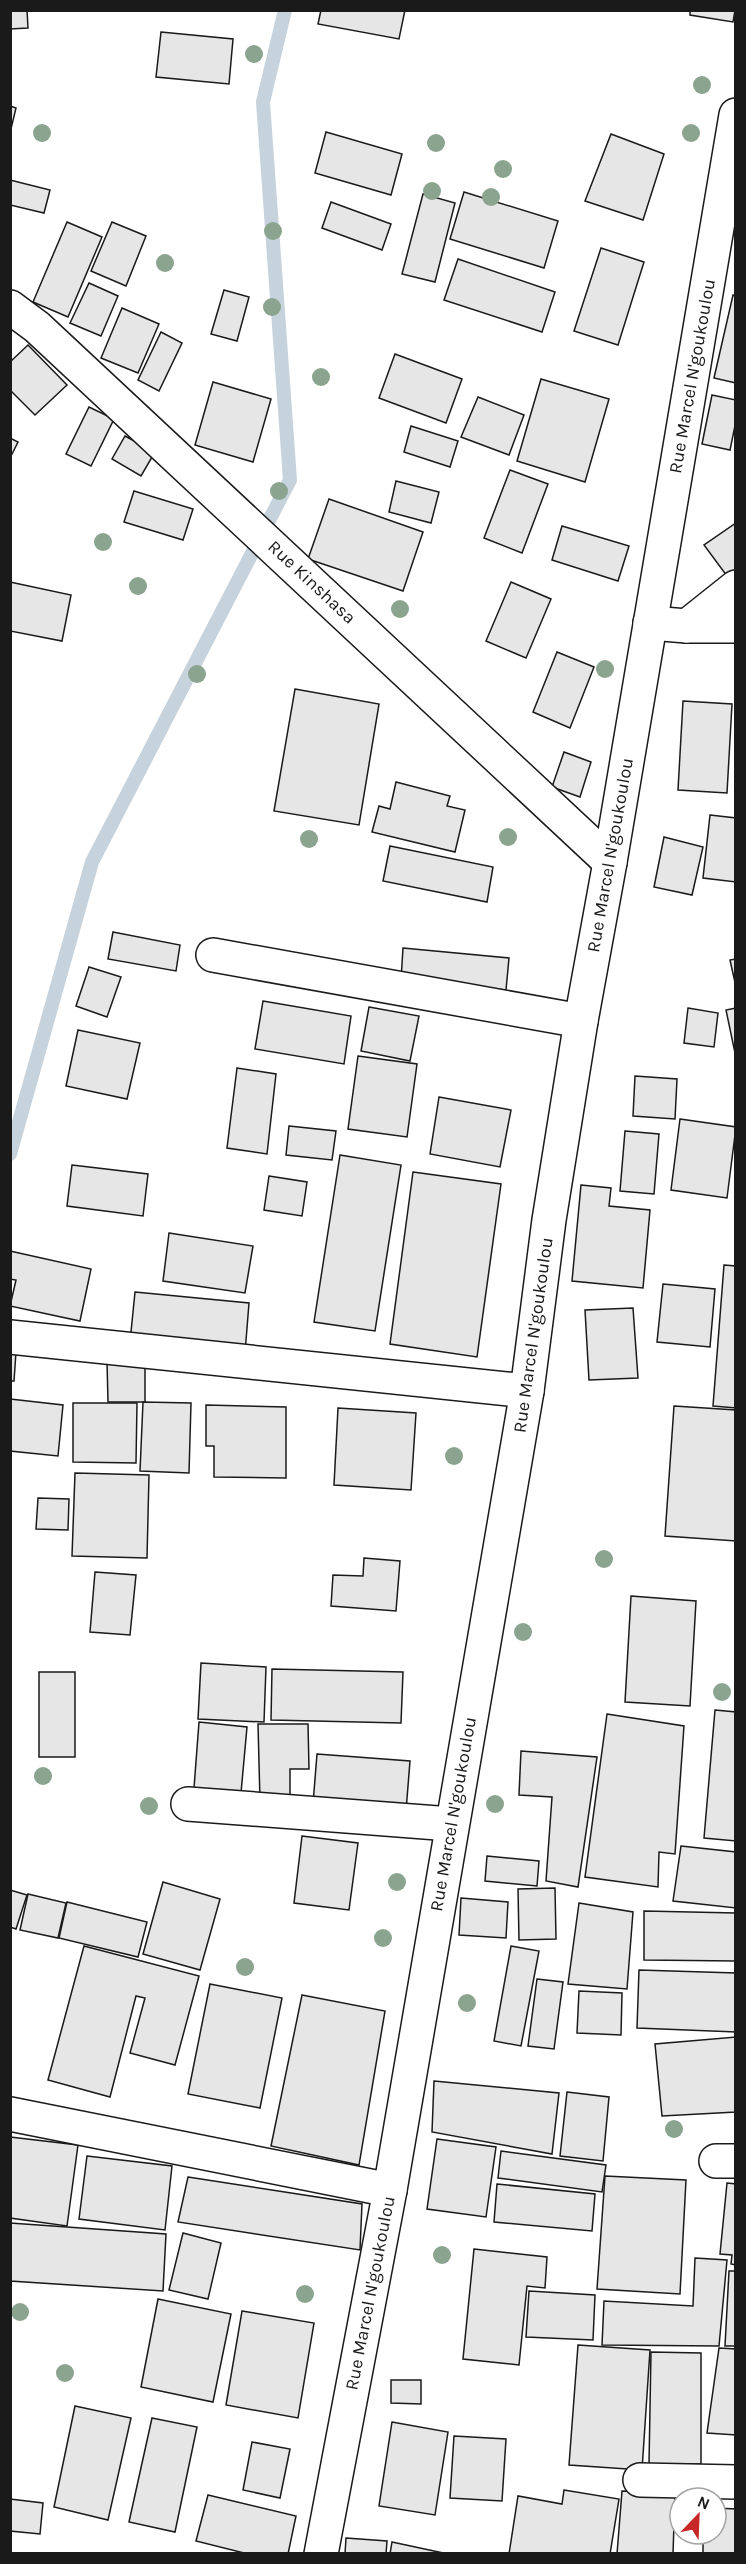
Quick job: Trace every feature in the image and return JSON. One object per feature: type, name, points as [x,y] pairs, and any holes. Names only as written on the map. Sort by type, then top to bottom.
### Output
[{"type":"street","name":"Rue Marcel N'goukoulou","points":[[321,2553],[390,2190],[527,1391],[549,1220],[580,1021],[610,862],[735,115]]},
{"type":"street","name":"Rue Kinshasa","points":[[10,307],[37,327],[610,862]]},
{"type":"street","points":[[687,626],[735,587]]},
{"type":"street","points":[[650,623],[735,626]]},
{"type":"street","points":[[213,955],[580,1021]]},
{"type":"street","points":[[10,1337],[527,1391]]},
{"type":"street","points":[[188,1804],[451,1824]]},
{"type":"street","points":[[10,2114],[390,2190]]},
{"type":"street","points":[[640,2480],[735,2482]]},
{"type":"building","points":[[10,10],[27,10],[28,28],[10,29]]},
{"type":"building","points":[[321,10],[405,10],[399,39],[318,24]]},
{"type":"building","points":[[690,10],[735,10],[733,22],[690,15]]},
{"type":"building","points":[[161,32],[233,39],[229,84],[156,77]]},
{"type":"building","points":[[10,106],[16,108],[10,133]]},
{"type":"building","points":[[326,132],[402,154],[391,195],[315,173]]},
{"type":"building","points":[[611,134],[664,154],[643,220],[585,201]]},
{"type":"building","points":[[10,180],[50,190],[44,213],[10,205]]},
{"type":"building","points":[[464,192],[558,221],[544,268],[450,239]]},
{"type":"building","points":[[423,194],[455,203],[435,282],[402,274]]},
{"type":"building","points":[[331,202],[391,224],[382,250],[322,228]]},
{"type":"building","points":[[67,222],[102,237],[68,317],[33,302]]},
{"type":"building","points":[[112,222],[146,236],[126,286],[91,271]]},
{"type":"building","points":[[601,248],[644,262],[618,345],[574,331]]},
{"type":"building","points":[[458,259],[555,292],[542,332],[444,300]]},
{"type":"building","points":[[89,283],[118,296],[101,336],[70,323]]},
{"type":"building","points":[[224,290],[249,297],[237,341],[211,334]]},
{"type":"building","points":[[733,295],[736,296],[736,383],[714,378]]},
{"type":"building","points":[[122,308],[159,324],[138,373],[101,358]]},
{"type":"building","points":[[161,332],[182,343],[159,391],[138,380]]},
{"type":"building","points":[[28,345],[67,385],[35,415],[10,390],[10,362]]},
{"type":"building","points":[[395,354],[462,379],[446,423],[379,398]]},
{"type":"building","points":[[541,379],[609,399],[585,482],[517,461]]},
{"type":"building","points":[[213,382],[271,399],[253,462],[195,445]]},
{"type":"building","points":[[712,395],[736,400],[736,421],[730,450],[702,444]]},
{"type":"building","points":[[478,397],[524,415],[509,455],[461,437]]},
{"type":"building","points":[[89,407],[114,419],[91,466],[66,454]]},
{"type":"building","points":[[411,426],[458,441],[450,467],[404,452]]},
{"type":"building","points":[[125,436],[155,452],[141,476],[112,459]]},
{"type":"building","points":[[10,438],[18,442],[10,458]]},
{"type":"building","points":[[510,470],[548,484],[522,553],[484,538]]},
{"type":"building","points":[[396,481],[439,492],[431,523],[389,512]]},
{"type":"building","points":[[134,491],[193,509],[183,540],[124,522]]},
{"type":"building","points":[[329,499],[423,532],[403,591],[308,559]]},
{"type":"building","points":[[736,523],[736,570],[727,576],[704,545]]},
{"type":"building","points":[[562,526],[629,546],[618,581],[552,560]]},
{"type":"building","points":[[10,582],[71,595],[62,641],[10,631]]},
{"type":"building","points":[[511,582],[551,599],[526,658],[486,641]]},
{"type":"building","points":[[557,652],[594,667],[570,728],[533,712]]},
{"type":"building","points":[[295,689],[379,704],[359,825],[274,811]]},
{"type":"building","points":[[683,701],[732,704],[727,793],[678,790]]},
{"type":"building","points":[[564,752],[591,762],[580,797],[552,787]]},
{"type":"building","points":[[396,782],[450,796],[447,806],[465,810],[455,852],[372,832],[379,806],[390,809]]},
{"type":"building","points":[[710,815],[736,818],[736,882],[703,878]]},
{"type":"building","points":[[664,837],[703,847],[692,895],[654,887]]},
{"type":"building","points":[[390,846],[493,867],[487,902],[383,881]]},
{"type":"building","points":[[113,932],[180,945],[176,971],[108,959]]},
{"type":"building","points":[[403,948],[509,958],[506,990],[401,980]]},
{"type":"building","points":[[736,959],[736,987],[730,960]]},
{"type":"building","points":[[89,967],[121,977],[107,1017],[76,1006]]},
{"type":"building","points":[[263,1001],[351,1016],[344,1064],[255,1049]]},
{"type":"building","points":[[369,1007],[419,1016],[410,1061],[361,1051]]},
{"type":"building","points":[[688,1008],[718,1013],[714,1047],[684,1043]]},
{"type":"building","points":[[736,1008],[736,1053],[735,1053],[726,1010]]},
{"type":"building","points":[[78,1030],[140,1043],[127,1099],[66,1086]]},
{"type":"building","points":[[358,1056],[417,1064],[407,1137],[348,1129]]},
{"type":"building","points":[[237,1068],[276,1074],[267,1154],[227,1148]]},
{"type":"building","points":[[635,1076],[677,1079],[675,1119],[633,1116]]},
{"type":"building","points":[[439,1097],[511,1110],[500,1167],[430,1154]]},
{"type":"building","points":[[680,1119],[736,1127],[727,1198],[671,1190]]},
{"type":"building","points":[[289,1126],[336,1131],[332,1160],[286,1155]]},
{"type":"building","points":[[625,1131],[659,1134],[654,1194],[620,1191]]},
{"type":"building","points":[[340,1155],[401,1165],[375,1331],[314,1322]]},
{"type":"building","points":[[72,1165],[148,1174],[143,1216],[67,1206]]},
{"type":"building","points":[[413,1172],[501,1184],[477,1357],[390,1344]]},
{"type":"building","points":[[269,1176],[307,1182],[302,1216],[264,1210]]},
{"type":"building","points":[[581,1185],[611,1188],[609,1206],[650,1210],[643,1288],[572,1281]]},
{"type":"building","points":[[169,1233],[253,1246],[245,1293],[163,1281]]},
{"type":"building","points":[[10,1251],[91,1269],[80,1321],[10,1306],[16,1280],[10,1279]]},
{"type":"building","points":[[724,1265],[736,1266],[736,1408],[713,1406]]},
{"type":"building","points":[[663,1284],[715,1289],[710,1347],[657,1342]]},
{"type":"building","points":[[135,1292],[249,1303],[245,1353],[130,1342]]},
{"type":"building","points":[[633,1308],[638,1378],[589,1380],[585,1310]]},
{"type":"building","points":[[10,1351],[16,1352],[14,1381],[10,1381]]},
{"type":"building","points":[[107,1361],[145,1361],[145,1402],[108,1402]]},
{"type":"building","points":[[10,1399],[63,1405],[58,1456],[10,1451]]},
{"type":"building","points":[[143,1402],[191,1403],[189,1473],[140,1471]]},
{"type":"building","points":[[73,1403],[137,1403],[136,1463],[73,1462]]},
{"type":"building","points":[[206,1405],[286,1407],[286,1478],[214,1477],[214,1446],[206,1446]]},
{"type":"building","points":[[674,1406],[736,1410],[736,1541],[665,1536]]},
{"type":"building","points":[[338,1408],[416,1413],[411,1490],[334,1485]]},
{"type":"building","points":[[75,1473],[149,1475],[147,1558],[72,1556]]},
{"type":"building","points":[[38,1498],[69,1499],[68,1530],[36,1529]]},
{"type":"building","points":[[364,1558],[400,1561],[396,1611],[331,1606],[333,1575],[363,1576]]},
{"type":"building","points":[[95,1572],[136,1575],[130,1635],[90,1632]]},
{"type":"building","points":[[631,1596],[696,1601],[690,1706],[625,1702]]},
{"type":"building","points":[[201,1663],[266,1667],[264,1722],[198,1719]]},
{"type":"building","points":[[272,1669],[403,1672],[401,1723],[271,1720]]},
{"type":"building","points":[[39,1672],[75,1672],[75,1757],[39,1757]]},
{"type":"building","points":[[715,1710],[736,1712],[736,1841],[704,1838]]},
{"type":"building","points":[[607,1714],[684,1726],[675,1854],[659,1852],[658,1887],[585,1877]]},
{"type":"building","points":[[199,1722],[247,1727],[241,1793],[194,1788]]},
{"type":"building","points":[[258,1724],[308,1724],[309,1769],[290,1769],[290,1801],[260,1801]]},
{"type":"building","points":[[521,1751],[597,1757],[578,1887],[546,1881],[552,1797],[519,1795]]},
{"type":"building","points":[[317,1754],[410,1761],[406,1811],[313,1804]]},
{"type":"building","points":[[302,1836],[358,1843],[349,1910],[294,1903]]},
{"type":"building","points":[[681,1846],[736,1852],[736,1908],[673,1901]]},
{"type":"building","points":[[487,1856],[539,1861],[537,1886],[485,1881]]},
{"type":"building","points":[[163,1882],[220,1899],[200,1970],[143,1954]]},
{"type":"building","points":[[555,1888],[556,1939],[519,1940],[518,1889]]},
{"type":"building","points":[[10,1890],[27,1895],[16,1929],[10,1927]]},
{"type":"building","points":[[28,1894],[66,1903],[58,1938],[20,1930]]},
{"type":"building","points":[[461,1898],[508,1902],[506,1938],[459,1935]]},
{"type":"building","points":[[67,1902],[147,1922],[138,1957],[59,1938]]},
{"type":"building","points":[[579,1903],[633,1912],[627,1989],[568,1984]]},
{"type":"building","points":[[644,1911],[736,1913],[736,1961],[644,1960]]},
{"type":"building","points":[[84,1946],[199,1976],[175,2065],[130,2053],[145,1998],[136,1996],[110,2097],[48,2080]]},
{"type":"building","points":[[511,1946],[539,1951],[521,2046],[494,2041]]},
{"type":"building","points":[[639,1970],[736,1973],[736,2032],[637,2028]]},
{"type":"building","points":[[537,1979],[563,1982],[554,2049],[528,2046]]},
{"type":"building","points":[[210,1984],[282,1998],[260,2108],[188,2094]]},
{"type":"building","points":[[579,1991],[622,1993],[621,2035],[577,2033]]},
{"type":"building","points":[[302,1995],[385,2011],[359,2165],[271,2146]]},
{"type":"building","points":[[736,2037],[736,2112],[662,2116],[655,2044]]},
{"type":"building","points":[[434,2081],[559,2093],[552,2154],[432,2132]]},
{"type":"building","points":[[567,2092],[609,2097],[603,2161],[560,2156]]},
{"type":"building","points":[[10,2137],[78,2145],[67,2226],[10,2218]]},
{"type":"building","points":[[437,2139],[496,2147],[486,2217],[427,2209]]},
{"type":"building","points":[[501,2151],[606,2165],[602,2192],[498,2178]]},
{"type":"building","points":[[87,2156],[172,2166],[165,2230],[79,2219]]},
{"type":"building","points":[[605,2176],[686,2180],[680,2294],[597,2289]]},
{"type":"building","points":[[188,2177],[362,2204],[360,2250],[178,2222]]},
{"type":"building","points":[[727,2183],[736,2184],[736,2265],[731,2264],[732,2255],[720,2254]]},
{"type":"building","points":[[497,2184],[595,2194],[592,2231],[494,2222]]},
{"type":"building","points":[[10,2223],[166,2234],[163,2291],[10,2281]]},
{"type":"building","points":[[183,2233],[221,2243],[208,2299],[169,2290]]},
{"type":"building","points":[[474,2249],[547,2257],[545,2288],[527,2286],[519,2365],[463,2359]]},
{"type":"building","points":[[695,2258],[727,2260],[719,2346],[602,2345],[604,2301],[693,2306]]},
{"type":"building","points":[[729,2271],[736,2271],[736,2346],[725,2346]]},
{"type":"building","points":[[529,2291],[595,2295],[593,2340],[526,2337]]},
{"type":"building","points":[[158,2299],[231,2314],[213,2402],[141,2387]]},
{"type":"building","points":[[242,2311],[314,2323],[298,2418],[226,2405]]},
{"type":"building","points":[[578,2345],[650,2350],[642,2470],[569,2465]]},
{"type":"building","points":[[719,2348],[736,2349],[736,2435],[707,2433]]},
{"type":"building","points":[[651,2352],[701,2353],[701,2464],[649,2464]]},
{"type":"building","points":[[391,2380],[421,2380],[421,2404],[391,2403]]},
{"type":"building","points":[[75,2406],[131,2418],[108,2520],[54,2507]]},
{"type":"building","points":[[152,2418],[197,2427],[175,2532],[129,2522]]},
{"type":"building","points":[[392,2422],[448,2432],[435,2515],[379,2506]]},
{"type":"building","points":[[454,2436],[506,2439],[502,2501],[450,2498]]},
{"type":"building","points":[[252,2442],[290,2449],[280,2498],[243,2490]]},
{"type":"building","points":[[564,2490],[619,2499],[610,2554],[509,2554],[518,2496],[562,2504]]},
{"type":"building","points":[[622,2491],[668,2493],[668,2546],[673,2546],[673,2554],[617,2554]]},
{"type":"building","points":[[208,2495],[296,2516],[288,2554],[248,2554],[196,2541]]},
{"type":"building","points":[[10,2499],[43,2503],[40,2534],[10,2531]]},
{"type":"building","points":[[728,2509],[736,2509],[736,2554],[703,2554],[703,2546],[728,2546]]},
{"type":"building","points":[[346,2538],[387,2541],[386,2554],[345,2554]]},
{"type":"building","points":[[392,2542],[448,2554],[390,2554]]},
{"type":"waterway","points":[[10,1154],[92,862],[290,480],[263,102],[285,10]]}]
